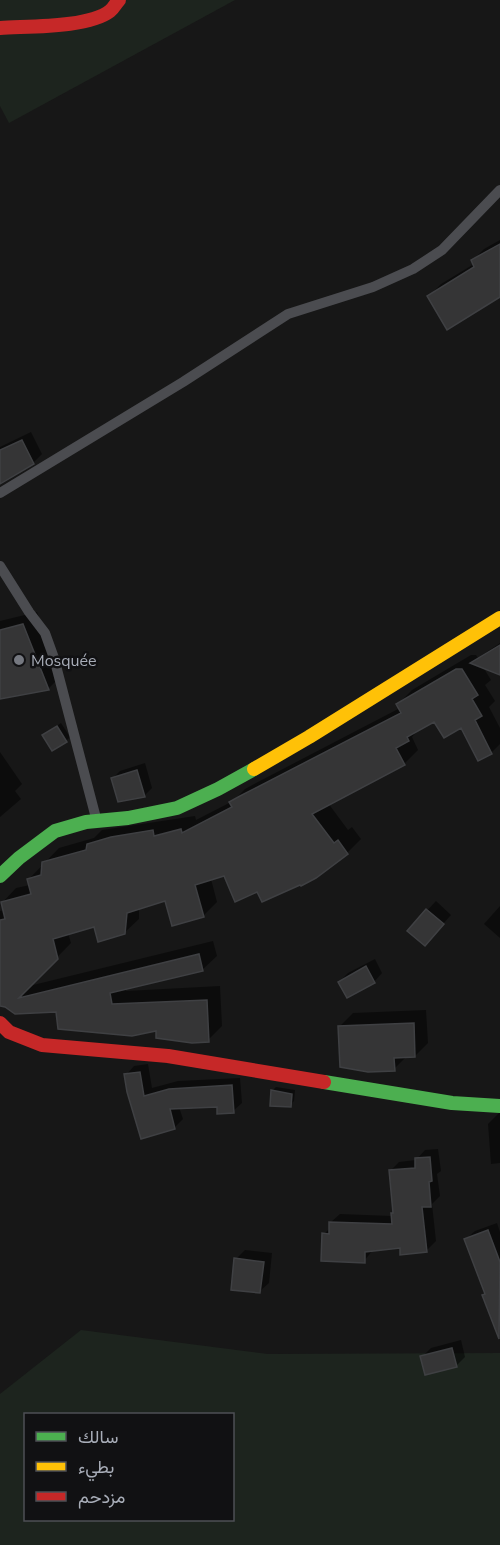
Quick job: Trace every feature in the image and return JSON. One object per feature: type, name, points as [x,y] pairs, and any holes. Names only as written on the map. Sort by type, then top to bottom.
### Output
[{"type":"street","points":[[0,28],[63,25],[110,11],[119,0]]},
{"type":"street","points":[[0,876],[19,858],[55,831],[86,822],[128,818],[177,808],[218,789],[309,737],[500,618]]},
{"type":"street","points":[[0,1023],[9,1032],[42,1045],[168,1056],[452,1103],[500,1106]]},
{"type":"lane","points":[[0,493],[173,388],[288,314],[373,286],[413,268],[442,250],[500,190]]},
{"type":"lane","points":[[0,566],[28,612],[45,633],[54,658],[96,821]]},
{"type":"shaded area","points":[[0,0],[235,0],[9,123],[0,106]]},
{"type":"shaded area","points":[[81,1330],[268,1354],[500,1353],[500,1545],[0,1545],[0,1394]]},
{"type":"building","points":[[500,244],[500,297],[447,330],[427,296],[474,267],[471,260]]},
{"type":"building","points":[[22,440],[34,464],[0,484],[0,450]]},
{"type":"building","name":"Mosquée","points":[[23,624],[49,690],[0,699],[0,630]]},
{"type":"building","points":[[500,645],[500,675],[470,663]]},
{"type":"building","points":[[456,669],[462,669],[478,695],[472,699],[482,716],[475,720],[492,754],[478,761],[461,728],[444,738],[434,722],[407,737],[409,741],[396,748],[405,765],[312,814],[334,843],[338,840],[348,854],[316,878],[262,902],[257,892],[235,902],[224,876],[195,885],[204,917],[172,926],[165,901],[127,913],[125,934],[98,942],[94,927],[53,939],[58,959],[19,998],[199,954],[203,971],[110,993],[112,1004],[207,1000],[209,1042],[192,1043],[156,1038],[156,1031],[132,1036],[58,1029],[56,1012],[15,1014],[0,1006],[0,920],[5,919],[1,902],[31,894],[27,879],[41,875],[42,862],[86,850],[87,844],[111,837],[153,830],[154,836],[181,829],[182,833],[232,807],[229,802],[401,713],[396,704]]},
{"type":"building","points":[[57,726],[67,742],[52,751],[42,735]]},
{"type":"building","points":[[137,770],[145,797],[118,802],[111,778]]},
{"type":"building","points":[[426,909],[444,924],[425,946],[407,931]]},
{"type":"building","points":[[366,966],[375,983],[347,998],[338,982]]},
{"type":"building","points":[[414,1023],[415,1057],[394,1058],[395,1071],[368,1072],[340,1067],[338,1026]]},
{"type":"building","points":[[140,1072],[144,1096],[169,1089],[232,1085],[234,1113],[217,1114],[217,1107],[170,1109],[175,1129],[141,1139],[124,1074]]},
{"type":"building","points":[[271,1090],[292,1094],[291,1107],[270,1106]]},
{"type":"building","points":[[430,1157],[431,1207],[422,1207],[427,1252],[400,1255],[400,1248],[365,1252],[365,1263],[321,1261],[322,1233],[329,1234],[329,1222],[392,1224],[389,1170],[415,1168],[415,1158]]},
{"type":"building","points":[[488,1230],[500,1262],[499,1339],[464,1239]]},
{"type":"building","points":[[234,1258],[264,1262],[260,1293],[231,1290]]},
{"type":"building","points":[[452,1348],[457,1367],[425,1375],[420,1356]]},
{"type":"traffic: fast","points":[[0,876],[19,858],[55,831],[86,822],[128,818],[177,808],[254,769]]},
{"type":"traffic: fast","points":[[324,1082],[452,1103],[500,1106]]},
{"type":"traffic: slow","points":[[254,769],[500,618]]},
{"type":"traffic: jam","points":[[0,28],[87,21],[110,11],[119,0]]},
{"type":"traffic: jam","points":[[0,1023],[9,1032],[42,1045],[168,1056],[324,1082]]},
{"type":"place","name":"Mosquée","points":[[19,660]]}]
